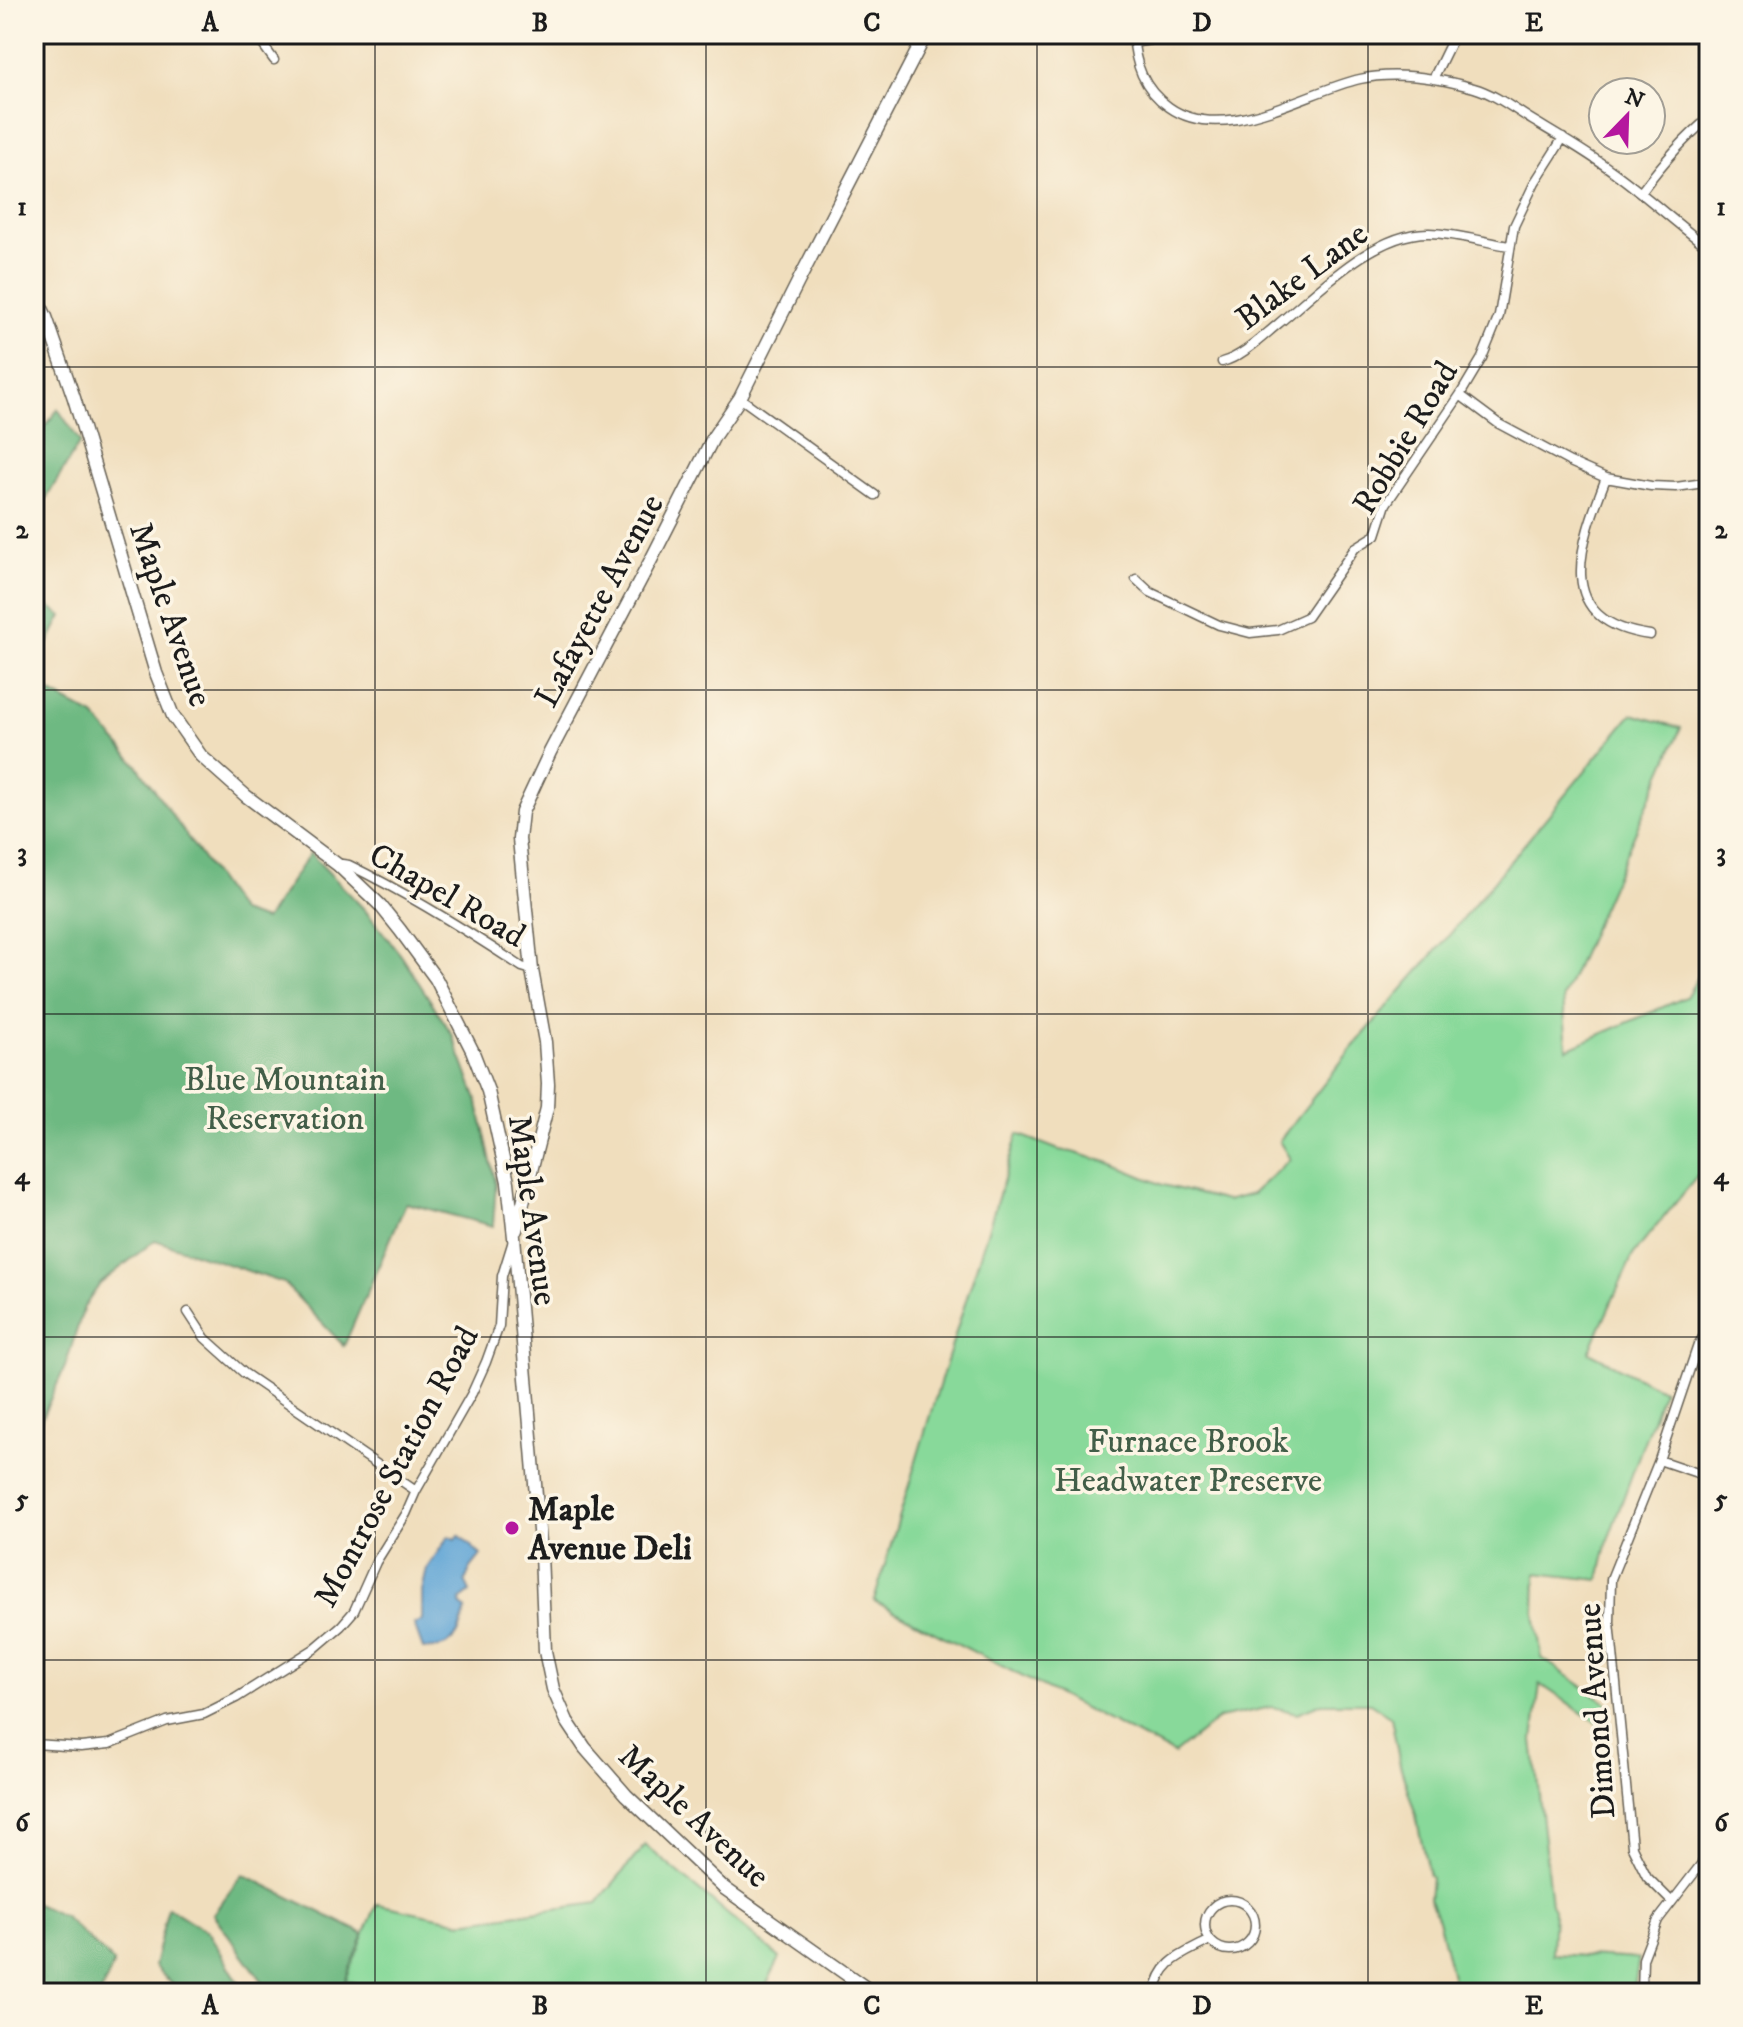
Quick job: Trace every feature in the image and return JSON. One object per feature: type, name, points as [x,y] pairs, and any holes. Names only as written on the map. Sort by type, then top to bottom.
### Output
[{"type":"street","points":[[255,34],[274,60]]},
{"type":"street","name":"Lafayette Avenue","points":[[514,1237],[547,1108],[548,1084],[545,1042],[532,970],[519,839],[522,812],[714,436],[740,398],[926,34]]},
{"type":"street","points":[[1170,34],[1150,40],[1133,38],[1138,69],[1148,89],[1174,111],[1207,121],[1236,119],[1360,79],[1381,76],[1433,79],[1476,89],[1563,138],[1616,173],[1709,248]]},
{"type":"street","points":[[1433,79],[1455,34]]},
{"type":"street","points":[[1641,192],[1663,162],[1709,118]]},
{"type":"street","name":"Robbie Road","points":[[1136,579],[1150,592],[1219,625],[1250,633],[1278,630],[1307,617],[1355,548],[1376,535],[1386,504],[1482,358],[1499,316],[1514,226],[1535,182],[1563,138]]},
{"type":"street","name":"Blake Lane","points":[[1222,362],[1253,344],[1362,256],[1391,240],[1430,233],[1509,246]]},
{"type":"street","name":"Maple Avenue","points":[[34,292],[46,317],[74,398],[156,673],[173,716],[201,756],[221,775],[338,865],[380,905],[436,979],[460,1024],[488,1091],[508,1182],[514,1237],[541,1554],[545,1651],[553,1689],[567,1721],[585,1748],[626,1795],[724,1888],[873,1993]]},
{"type":"street","points":[[1460,395],[1499,424],[1606,478],[1676,487],[1709,480]]},
{"type":"street","points":[[740,398],[875,495]]},
{"type":"street","points":[[1606,478],[1583,551],[1581,586],[1587,601],[1606,621],[1620,629],[1650,635]]},
{"type":"street","name":"Chapel Road","points":[[338,865],[349,865],[388,885],[522,967],[532,970]]},
{"type":"street","name":"Montrose Station Road","points":[[34,1744],[81,1747],[109,1744],[167,1721],[204,1714],[236,1698],[314,1649],[354,1611],[376,1562],[472,1393],[494,1342],[499,1326],[502,1276],[514,1237]]},
{"type":"street","points":[[188,1312],[205,1338],[244,1373],[416,1491]]},
{"type":"street","name":"Dimond Avenue","points":[[1670,1904],[1647,1877],[1632,1847],[1610,1622],[1611,1579],[1659,1460],[1698,1345],[1709,1328]]},
{"type":"street","points":[[1659,1460],[1709,1477]]},
{"type":"street","points":[[1642,1993],[1643,1959],[1658,1920],[1709,1854]]},
{"type":"street","points":[[1232,1900],[1249,1909],[1255,1930],[1247,1944],[1232,1950],[1210,1940],[1206,1919],[1214,1906],[1232,1900]]},
{"type":"street","points":[[1155,1993],[1161,1972],[1167,1965],[1210,1940]]},
{"type":"street","points":[[845,1993],[850,1978]]},
{"type":"green space","points":[[58,409],[80,442],[34,519],[34,442]]},
{"type":"green space","points":[[34,595],[62,616],[34,670]]},
{"type":"green space","name":"Blue Mountain Reservation","points":[[34,684],[94,716],[137,765],[240,912],[265,920],[310,853],[364,909],[401,955],[452,1034],[477,1099],[496,1184],[493,1226],[406,1203],[344,1346],[284,1283],[155,1240],[100,1284],[84,1307],[65,1367],[34,1435]]},
{"type":"green space","name":"Furnace Brook Headwater Preserve","points":[[1632,714],[1681,728],[1563,997],[1567,1049],[1686,997],[1700,974],[1709,977],[1709,1162],[1633,1255],[1589,1352],[1663,1390],[1608,1540],[1599,1580],[1536,1573],[1535,1614],[1542,1658],[1607,1703],[1611,1732],[1540,1684],[1533,1740],[1554,1909],[1552,1954],[1639,1959],[1633,1993],[1456,1993],[1438,1919],[1429,1899],[1431,1878],[1400,1765],[1391,1717],[1370,1703],[1322,1703],[1297,1713],[1272,1707],[1219,1718],[1174,1754],[874,1601],[1018,1134],[1059,1150],[1110,1163],[1163,1185],[1226,1201],[1252,1194],[1290,1159],[1279,1141],[1352,1048]]},
{"type":"green space","points":[[645,1845],[780,1958],[762,1993],[391,1993],[345,1981],[377,1904],[462,1922],[597,1903]]},
{"type":"green space","points":[[243,1874],[364,1934],[345,1981],[391,1993],[271,1993],[213,1914]]},
{"type":"green space","points":[[34,1903],[65,1917],[114,1963],[101,1993],[34,1993]]},
{"type":"green space","points":[[168,1907],[209,1933],[245,1993],[181,1993],[154,1966]]},
{"type":"water","points":[[459,1535],[481,1555],[465,1581],[470,1592],[461,1599],[460,1604],[466,1609],[463,1619],[454,1640],[442,1647],[423,1649],[414,1624],[422,1620],[422,1591],[427,1568],[449,1536],[456,1539]]},
{"type":"place","name":"Maple Avenue Deli","points":[[512,1528]]}]
